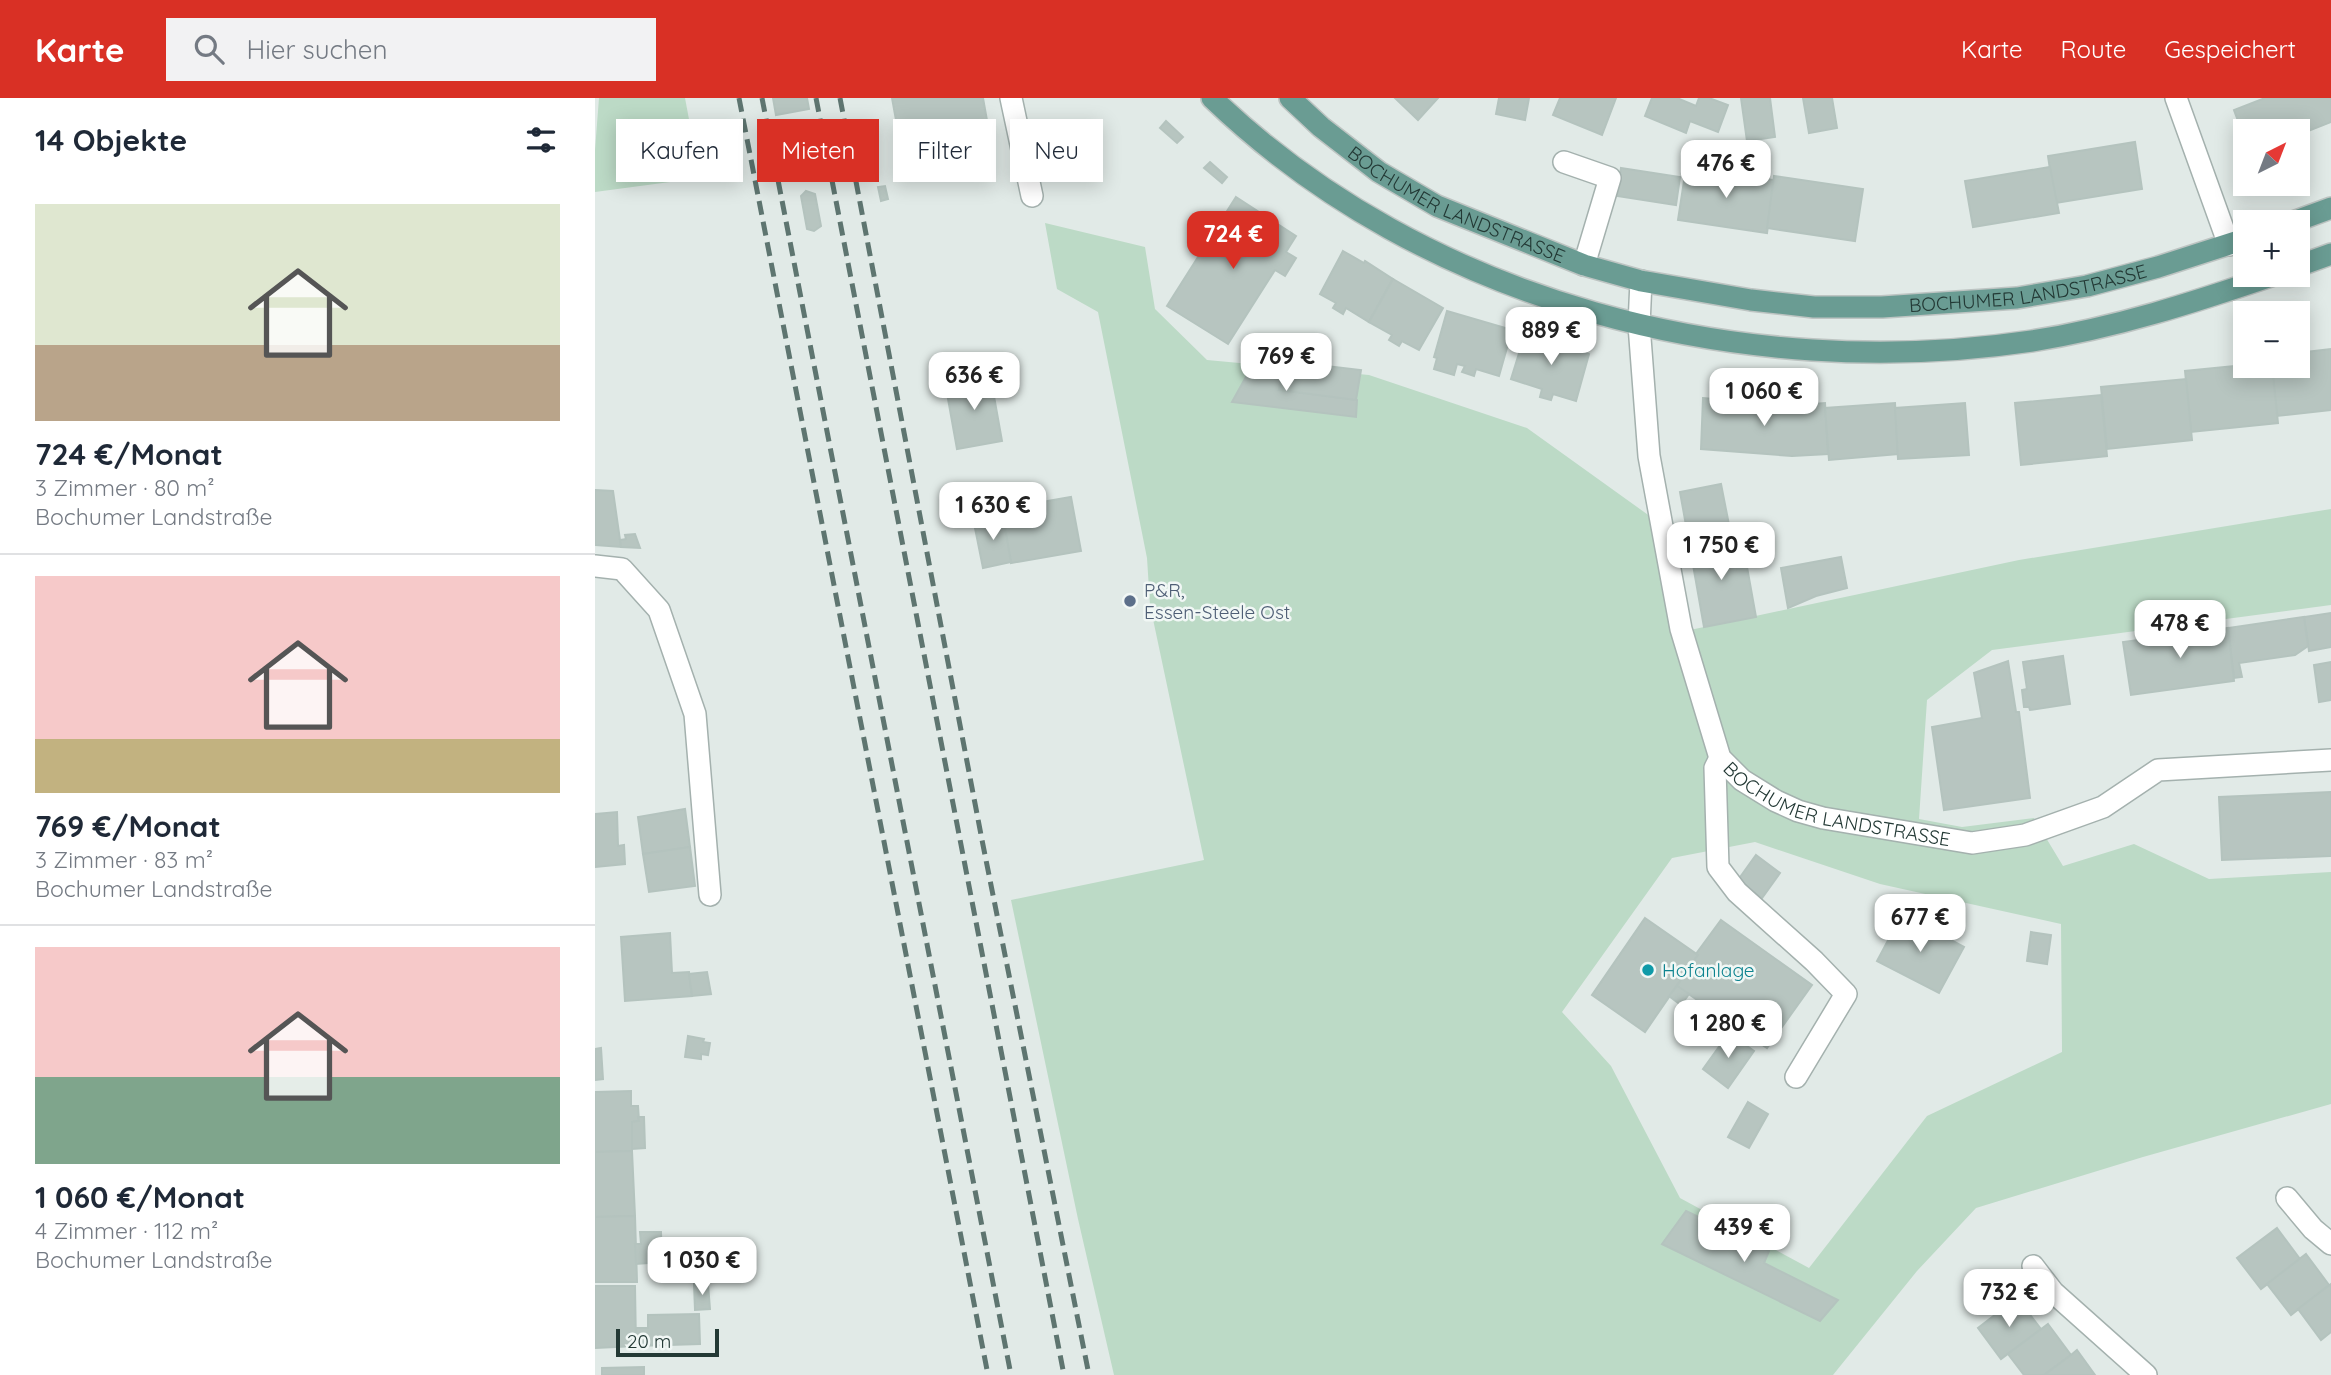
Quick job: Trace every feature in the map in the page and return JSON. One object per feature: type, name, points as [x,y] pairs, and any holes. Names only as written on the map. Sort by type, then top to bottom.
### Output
[{"type":"main road","points":[[1212,98],[1297,169],[1407,240],[1530,292],[1639,325],[1741,342],[1809,349],[1874,353],[1965,348],[2033,341],[2099,328],[2237,287]]},
{"type":"main road","name":"BOCHUMER LANDSTRASSE","points":[[1290,98],[1321,127],[1379,172],[1437,206],[1584,265],[1641,281],[1751,300],[1814,307],[1882,307],[2017,298],[2087,286],[2233,243]]},
{"type":"main road","points":[[2310,216],[2331,208]]},
{"type":"main road","points":[[2310,262],[2331,254]]},
{"type":"street","points":[[1011,98],[1032,196]]},
{"type":"street","points":[[2176,98],[2233,233]]},
{"type":"street","points":[[1564,162],[1610,178],[1584,265]]},
{"type":"street","name":"BOCHUMER LANDSTRASSE","points":[[1641,281],[1639,325],[1649,456],[1681,629],[1720,758],[1742,780],[1797,811],[1823,818],[1972,843],[2025,835],[2103,807],[2158,770],[2331,760]]},
{"type":"street","points":[[595,566],[622,569],[659,610],[695,714],[710,895]]},
{"type":"street","points":[[1720,758],[1715,768],[1718,867],[1737,892],[1814,961],[1846,994],[1796,1077]]},
{"type":"street","points":[[2287,1198],[2313,1229],[2331,1244]]},
{"type":"street","points":[[2033,1266],[2053,1292],[2145,1375]]},
{"type":"green space","points":[[599,98],[685,98],[689,119],[616,119],[616,182],[670,182],[595,192]]},
{"type":"green space","points":[[1045,223],[1145,247],[1155,309],[1207,360],[1369,375],[1527,428],[1658,522],[1676,633],[2019,560],[2331,509],[2331,605],[1992,650],[1927,700],[1919,819],[1962,827],[2034,818],[2063,866],[2134,844],[2209,879],[2331,872],[2331,1104],[1976,1208],[1917,1271],[1833,1375],[1114,1375],[1078,1219],[1011,900],[1204,860],[1150,605],[1147,558],[1098,312],[1057,289]],"holes":[[[1755,842],[1880,884],[2061,924],[2062,1052],[1927,1116],[1809,1268],[1680,1198],[1611,1066],[1562,1012],[1672,858]]]},
{"type":"building","points":[[773,98],[807,98],[809,109],[776,115]]},
{"type":"building","points":[[892,98],[983,98],[987,119],[896,119]]},
{"type":"building","points":[[1395,98],[1438,98],[1418,120]]},
{"type":"building","points":[[1499,98],[1529,98],[1525,120],[1496,114]]},
{"type":"building","points":[[1560,98],[1616,98],[1602,135],[1553,115]]},
{"type":"building","points":[[1652,98],[1677,98],[1696,106],[1699,98],[1709,98],[1728,105],[1718,132],[1690,121],[1686,133],[1645,116]]},
{"type":"building","points":[[1741,98],[1770,98],[1775,137],[1747,141]]},
{"type":"building","points":[[1803,98],[1832,98],[1837,128],[1809,133]]},
{"type":"building","points":[[2265,98],[2331,98],[2331,122],[2310,130],[2310,119],[2237,119],[2234,110]]},
{"type":"building","points":[[1166,121],[1183,137],[1177,143],[1160,128]]},
{"type":"building","points":[[2135,142],[2142,189],[2055,203],[2048,156]]},
{"type":"building","points":[[1210,162],[1227,177],[1222,183],[1204,168]]},
{"type":"building","points":[[2050,167],[2059,213],[1973,227],[1965,181]]},
{"type":"building","points":[[1621,168],[1680,177],[1676,205],[1617,196]]},
{"type":"building","points":[[1686,168],[1774,180],[1767,233],[1678,220]]},
{"type":"building","points":[[1774,176],[1863,189],[1855,241],[1767,228]]},
{"type":"building","points":[[885,186],[888,199],[881,201],[878,187]]},
{"type":"building","points":[[806,191],[815,194],[821,226],[814,231],[807,229],[801,196]]},
{"type":"building","points":[[1236,197],[1296,236],[1286,252],[1296,258],[1285,276],[1275,270],[1228,344],[1167,306]]},
{"type":"building","points":[[1343,251],[1393,279],[1369,322],[1346,308],[1343,314],[1333,308],[1336,303],[1320,294]]},
{"type":"building","points":[[1393,279],[1443,308],[1419,350],[1402,341],[1399,346],[1389,340],[1392,335],[1369,322]]},
{"type":"building","points":[[1447,311],[1512,330],[1499,376],[1476,369],[1474,376],[1462,372],[1465,366],[1457,364],[1454,375],[1434,369],[1437,358],[1434,357]]},
{"type":"building","points":[[1525,334],[1589,354],[1576,401],[1553,394],[1551,400],[1540,397],[1542,389],[1511,379]]},
{"type":"building","points":[[2331,349],[2331,410],[2277,416],[2273,378],[2310,378],[2310,352]]},
{"type":"building","points":[[1257,357],[1284,361],[1279,390],[1357,400],[1356,417],[1232,402]]},
{"type":"building","points":[[1284,361],[1361,370],[1356,400],[1279,390]]},
{"type":"building","points":[[2233,366],[2233,378],[2273,378],[2278,423],[2191,432],[2185,371]]},
{"type":"building","points":[[990,374],[1002,441],[957,449],[945,382]]},
{"type":"building","points":[[2186,379],[2192,440],[2107,449],[2101,387]]},
{"type":"building","points":[[2101,395],[2107,456],[2021,465],[2015,403]]},
{"type":"building","points":[[1703,398],[1786,406],[1825,403],[1828,454],[1792,456],[1701,449]]},
{"type":"building","points":[[1895,403],[1898,454],[1829,460],[1825,408]]},
{"type":"building","points":[[1965,403],[1969,455],[1898,459],[1895,408]]},
{"type":"building","points":[[1721,484],[1731,535],[1689,542],[1680,492]]},
{"type":"building","points":[[595,490],[613,491],[621,547],[595,545]]},
{"type":"building","points":[[1071,497],[1081,551],[1011,563],[1001,509]]},
{"type":"building","points":[[1003,517],[1011,562],[983,568],[974,523]]},
{"type":"building","points":[[635,534],[640,548],[621,547],[620,540],[626,539],[625,535]]},
{"type":"building","points":[[1731,535],[1737,569],[1747,567],[1756,617],[1704,627],[1689,542]]},
{"type":"building","points":[[1841,557],[1847,588],[1816,596],[1788,608],[1781,568]]},
{"type":"building","points":[[2331,613],[2331,647],[2309,651],[2304,617]]},
{"type":"building","points":[[2304,617],[2308,646],[2295,655],[2239,663],[2242,677],[2234,678],[2228,628]]},
{"type":"building","points":[[2220,623],[2221,629],[2228,628],[2234,681],[2131,695],[2123,642],[2182,634],[2182,628]]},
{"type":"building","points":[[2063,656],[2070,704],[2030,710],[2029,707],[2024,707],[2022,690],[2027,689],[2023,662]]},
{"type":"building","points":[[2008,661],[2016,712],[2019,712],[2030,798],[1944,810],[1932,727],[1982,718],[1974,673]]},
{"type":"building","points":[[2331,662],[2331,700],[2319,702],[2314,665]]},
{"type":"building","points":[[2331,792],[2331,856],[2222,860],[2219,797]]},
{"type":"building","points":[[685,809],[690,847],[643,854],[638,817]]},
{"type":"building","points":[[617,812],[618,846],[624,845],[625,864],[595,867],[595,814]]},
{"type":"building","points":[[690,847],[695,886],[649,892],[643,854]]},
{"type":"building","points":[[1756,855],[1780,873],[1762,898],[1738,880]]},
{"type":"building","points":[[1902,914],[1964,947],[1939,993],[1877,961]]},
{"type":"building","name":"Hofanlage","points":[[1645,918],[1698,955],[1645,1032],[1592,995]]},
{"type":"building","points":[[1721,920],[1812,985],[1767,1048],[1677,986]]},
{"type":"building","points":[[2031,932],[2051,935],[2047,964],[2027,961]]},
{"type":"building","points":[[670,933],[672,973],[689,972],[692,996],[625,1001],[621,937]]},
{"type":"building","points":[[707,972],[711,994],[692,996],[689,974]]},
{"type":"building","points":[[1677,986],[1689,994],[1681,1005],[1669,996]]},
{"type":"building","points":[[1729,1033],[1754,1051],[1728,1088],[1703,1069]]},
{"type":"building","points":[[688,1036],[710,1043],[708,1055],[701,1054],[701,1059],[685,1057]]},
{"type":"building","points":[[601,1048],[603,1079],[595,1080],[595,1049]]},
{"type":"building","points":[[631,1091],[631,1106],[638,1106],[639,1121],[632,1122],[632,1151],[595,1152],[595,1092]]},
{"type":"building","points":[[1748,1102],[1768,1114],[1749,1148],[1728,1137]]},
{"type":"building","points":[[638,1117],[644,1117],[645,1148],[632,1149],[632,1122],[639,1121]]},
{"type":"building","points":[[632,1151],[635,1216],[595,1217],[595,1152]]},
{"type":"building","points":[[1686,1211],[1769,1251],[1764,1263],[1838,1300],[1820,1321],[1662,1244]]},
{"type":"building","points":[[635,1216],[637,1282],[595,1282],[595,1217]]},
{"type":"building","points":[[2277,1228],[2300,1259],[2261,1289],[2237,1258]]},
{"type":"building","points":[[640,1232],[661,1232],[662,1262],[636,1264],[635,1244],[641,1244]]},
{"type":"building","points":[[2306,1254],[2329,1285],[2291,1315],[2267,1284]]},
{"type":"building","points":[[694,1284],[708,1284],[710,1309],[695,1310]]},
{"type":"building","points":[[2331,1284],[2331,1332],[2321,1340],[2298,1309]]},
{"type":"building","points":[[595,1286],[635,1286],[636,1346],[595,1348]]},
{"type":"building","points":[[2017,1298],[2041,1329],[2001,1359],[1978,1328]]},
{"type":"building","points":[[699,1314],[700,1344],[636,1346],[636,1328],[648,1328],[648,1315]]},
{"type":"building","points":[[2048,1324],[2071,1355],[2044,1375],[2024,1375],[2008,1354]]},
{"type":"building","points":[[2077,1350],[2095,1375],[2044,1375],[2071,1355]]},
{"type":"building","points":[[644,1367],[644,1375],[602,1375],[602,1368]]},
{"type":"railway","points":[[739,98],[988,1375]]},
{"type":"railway","points":[[762,98],[1011,1375]]},
{"type":"railway","points":[[816,98],[1064,1375]]},
{"type":"railway","points":[[840,98],[982,840],[1089,1375]]},
{"type":"place","name":"P&R, Essen-Steele Ost","points":[[1130,601]]},
{"type":"place","name":"Hofanlage","points":[[1648,970]]}]
